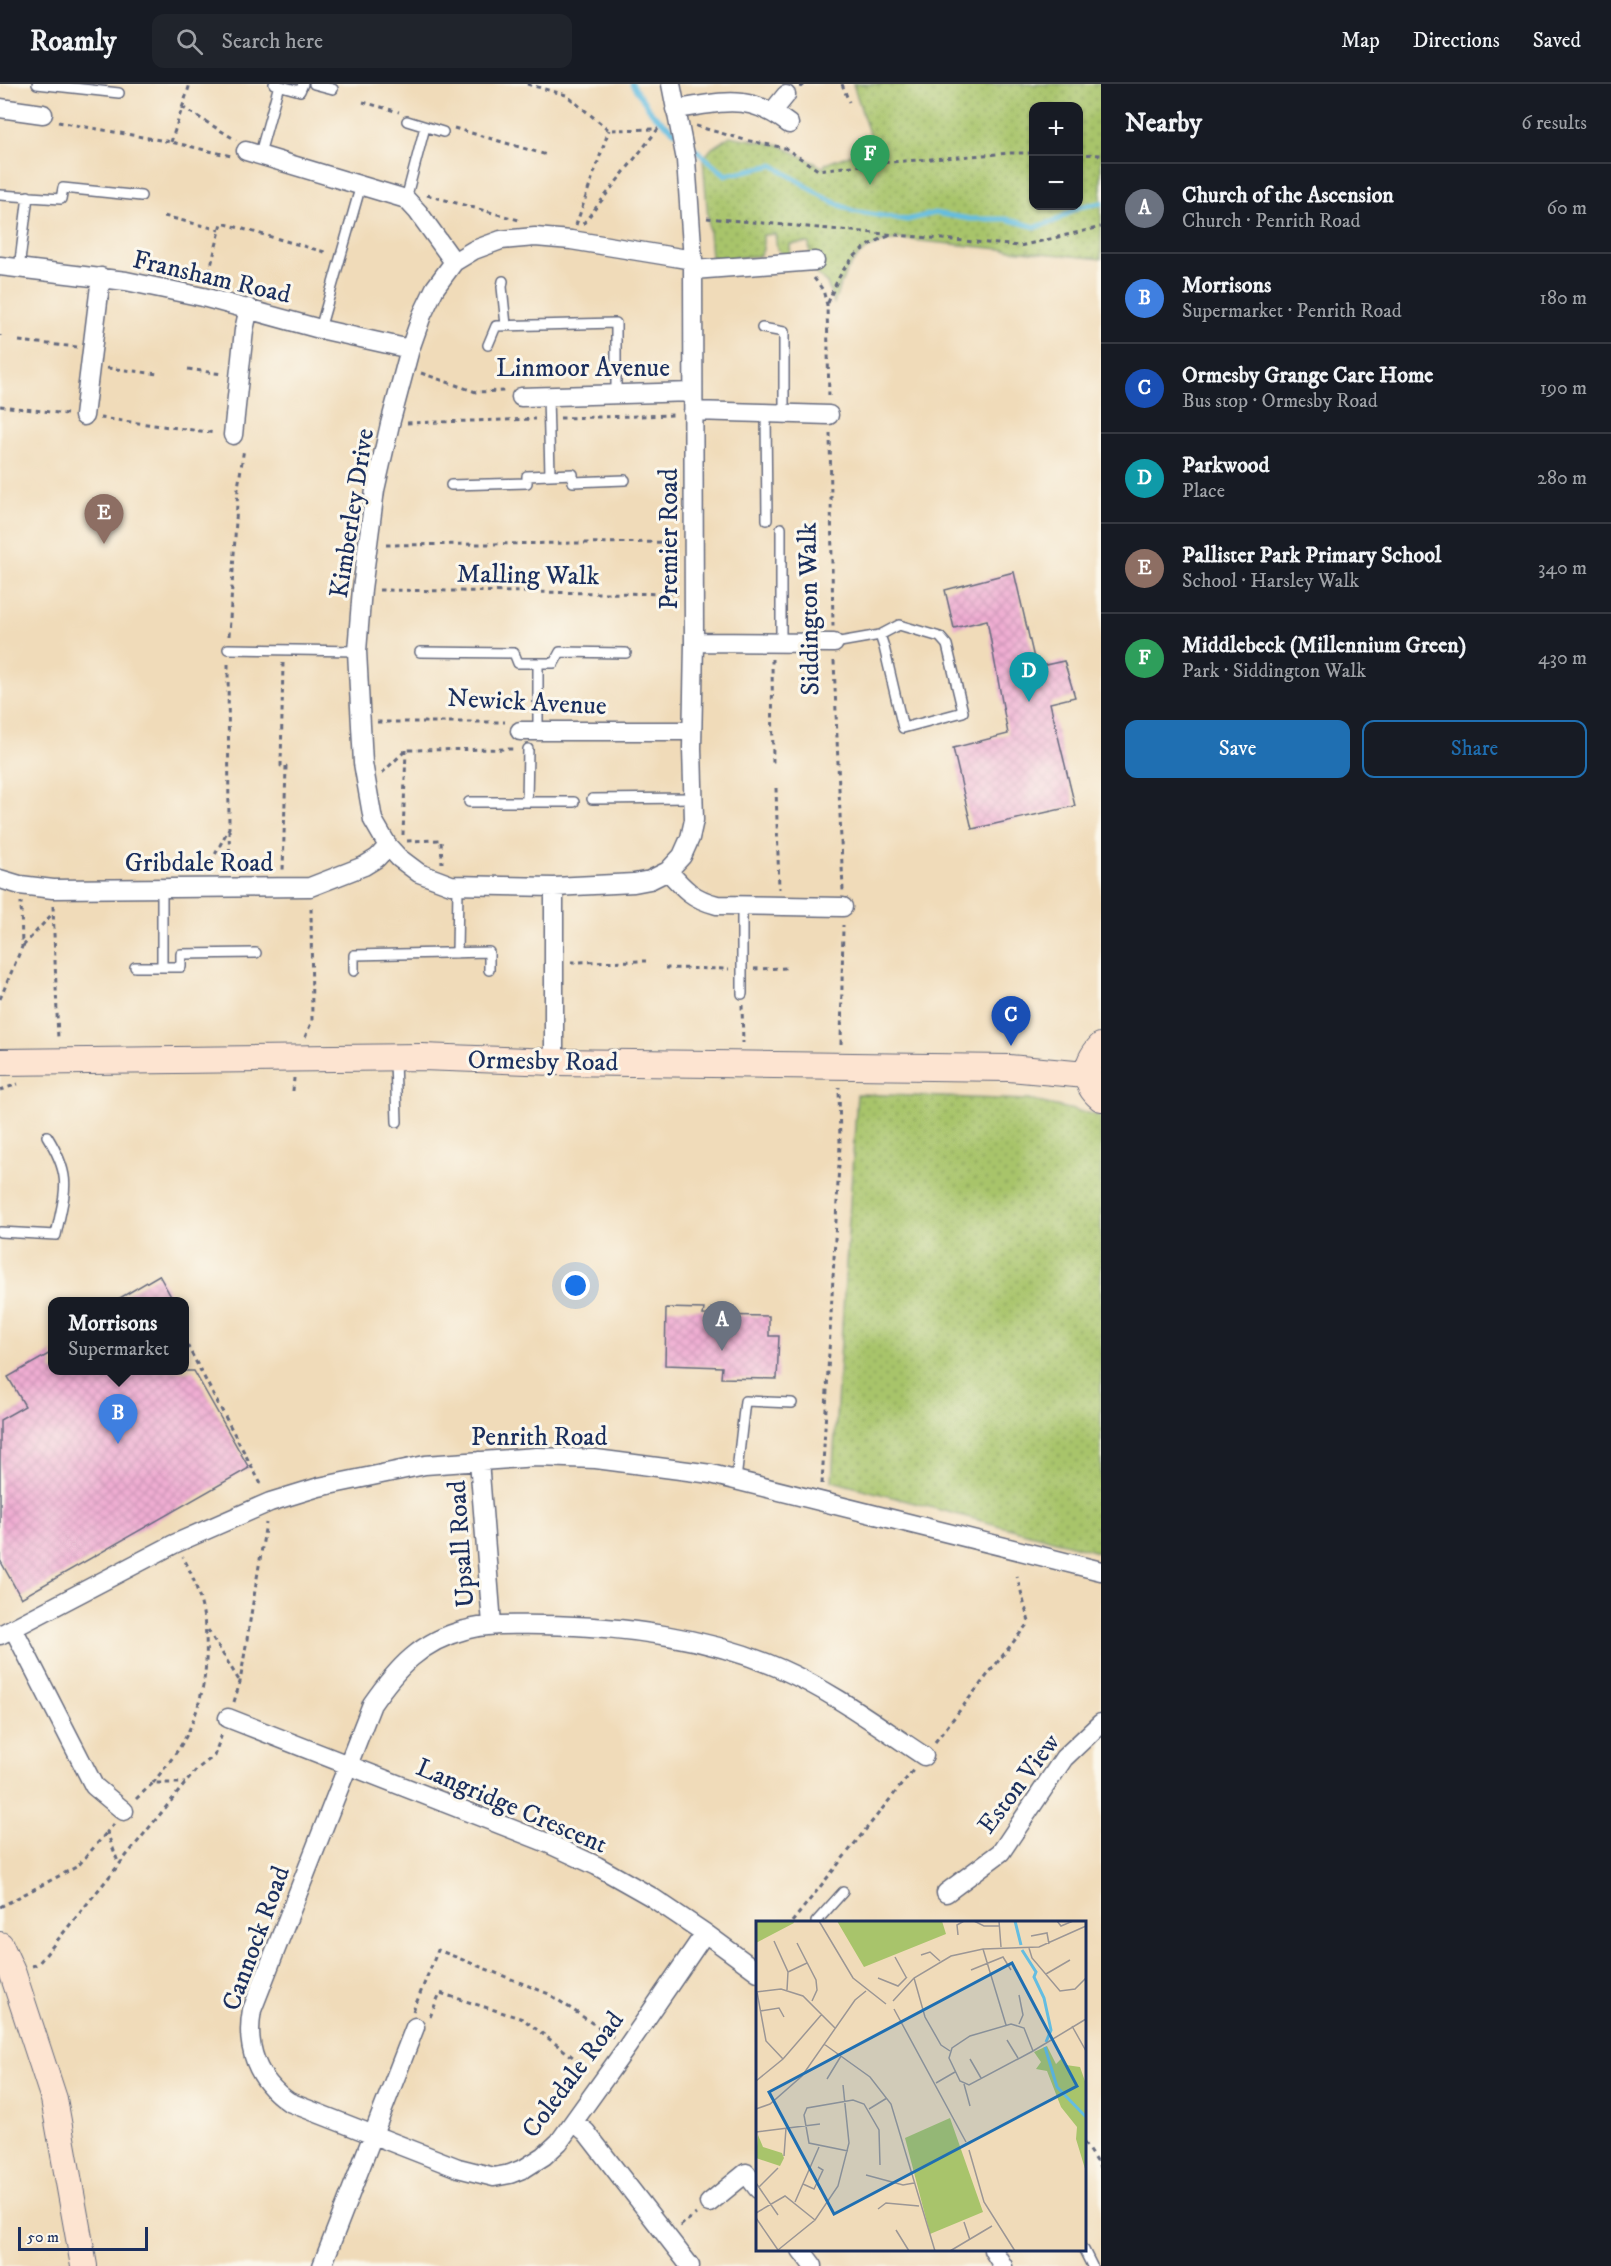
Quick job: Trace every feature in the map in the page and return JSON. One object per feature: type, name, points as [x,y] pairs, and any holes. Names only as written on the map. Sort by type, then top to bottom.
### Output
[{"type":"street","name":"Premier Road","points":[[668,871],[682,855],[690,838],[694,820],[692,731],[694,642],[693,265],[686,160],[671,84]]},
{"type":"street","points":[[773,111],[786,95]]},
{"type":"street","points":[[676,115],[740,101],[773,111],[789,124]]},
{"type":"street","points":[[0,108],[43,114]]},
{"type":"street","points":[[252,154],[361,185],[407,194],[454,262]]},
{"type":"street","name":"Kimberley Drive","points":[[554,887],[450,884],[424,876],[408,866],[388,846],[373,820],[369,807],[360,722],[357,651],[362,589],[375,490],[411,349],[426,306],[435,288],[454,262],[474,250],[501,240],[535,237],[571,240],[693,265]]},
{"type":"street","points":[[693,265],[810,267]]},
{"type":"street","name":"Fransham Road","points":[[0,266],[101,277],[203,297],[320,329],[411,349]]},
{"type":"street","points":[[84,416],[101,277]]},
{"type":"street","points":[[233,435],[249,309]]},
{"type":"street","name":"Linmoor Avenue","points":[[521,397],[693,392]]},
{"type":"street","points":[[693,411],[829,415]]},
{"type":"street","points":[[694,642],[834,643]]},
{"type":"street","name":"Newick Avenue","points":[[520,730],[692,731]]},
{"type":"street","name":"Gribdale Road","points":[[0,879],[20,885],[53,889],[310,887],[364,866],[377,858],[388,846]]},
{"type":"street","points":[[554,1062],[554,887],[634,883],[650,880],[668,871],[688,893],[701,901],[717,905],[843,907]]},
{"type":"street","points":[[1101,1046],[1089,1061],[1086,1075],[1093,1091],[1101,1098]]},
{"type":"street","name":"Ormesby Road","points":[[0,1062],[394,1057],[554,1062],[1009,1068],[1086,1075]]},
{"type":"street","name":"Penrith Road","points":[[7,1632],[174,1544],[270,1502],[319,1487],[425,1465],[537,1457],[596,1458],[711,1474],[1101,1571]]},
{"type":"street","name":"Upsall Road","points":[[479,1461],[492,1624]]},
{"type":"street","name":"Cannock Road","points":[[374,2134],[304,2109],[275,2092],[259,2068],[249,2039],[252,2010],[372,1704],[389,1679],[409,1658],[435,1642],[463,1630],[492,1624],[597,1626],[673,1636],[779,1668],[833,1695],[924,1756]]},
{"type":"street","points":[[7,1632],[94,1786],[124,1811]]},
{"type":"street","name":"Langridge Crescent","points":[[228,1718],[545,1842],[597,1866],[650,1896],[756,1971]]},
{"type":"street","name":"Eston View","points":[[946,1893],[1001,1852],[1064,1758],[1101,1723]]},
{"type":"street","name":"Coledale Road","points":[[374,2134],[458,2168],[494,2176],[510,2174],[525,2168],[544,2156],[559,2142],[705,1933]]},
{"type":"street","points":[[0,1945],[13,1974],[54,2099],[84,2266]]},
{"type":"street","points":[[322,2266],[415,2027]]},
{"type":"street","points":[[574,2122],[586,2132],[690,2266]]},
{"type":"street","points":[[709,2203],[746,2173],[756,2186]]},
{"type":"street","points":[[802,2251],[813,2266]]},
{"type":"street","points":[[994,2251],[1003,2266]]},
{"type":"lane","points":[[37,84],[119,93]]},
{"type":"lane","points":[[252,154],[277,85],[300,91],[303,84]]},
{"type":"lane","points":[[314,84],[333,89]]},
{"type":"lane","points":[[406,121],[443,132]]},
{"type":"lane","points":[[407,194],[425,127]]},
{"type":"lane","points":[[320,329],[361,185]]},
{"type":"lane","points":[[0,195],[61,199],[63,188],[141,196]]},
{"type":"lane","points":[[19,269],[28,196]]},
{"type":"lane","points":[[504,281],[502,287],[506,326]]},
{"type":"lane","points":[[488,345],[496,326],[616,322],[616,394]]},
{"type":"lane","points":[[762,328],[784,332],[784,413]]},
{"type":"lane","points":[[548,396],[550,475]]},
{"type":"lane","points":[[766,414],[767,520]]},
{"type":"lane","points":[[451,485],[527,483],[527,476],[573,474],[573,482],[625,480]]},
{"type":"lane","points":[[776,642],[781,528]]},
{"type":"lane","points":[[834,643],[879,635],[899,625],[940,637],[947,645],[963,712],[903,728],[884,647],[879,635]]},
{"type":"lane","points":[[228,649],[357,651]]},
{"type":"lane","points":[[420,652],[514,653],[518,663],[554,663],[560,652],[626,652]]},
{"type":"lane","points":[[538,663],[538,730]]},
{"type":"lane","points":[[527,802],[528,749]]},
{"type":"lane","points":[[592,799],[693,798]]},
{"type":"lane","points":[[469,802],[574,802]]},
{"type":"lane","points":[[450,884],[457,953]]},
{"type":"lane","points":[[162,888],[162,966]]},
{"type":"lane","points":[[742,905],[742,994]]},
{"type":"lane","points":[[354,971],[354,955],[489,952],[489,970]]},
{"type":"lane","points":[[135,967],[182,967],[181,954],[256,953]]},
{"type":"lane","points":[[394,1057],[397,1122]]},
{"type":"lane","points":[[0,1232],[56,1235],[65,1180],[63,1166],[47,1136]]},
{"type":"lane","points":[[736,1480],[746,1401],[792,1403]]},
{"type":"lane","points":[[818,1921],[843,1893]]},
{"type":"lane","points":[[1084,2251],[1092,2266]]},
{"type":"path","points":[[171,142],[190,84]]},
{"type":"path","points":[[527,84],[566,95],[609,130],[658,129],[571,240]]},
{"type":"path","points":[[843,84],[849,102]]},
{"type":"path","points":[[363,102],[406,114],[406,121]]},
{"type":"path","points":[[43,114],[45,120],[171,142],[243,159],[252,154],[245,145],[182,107]]},
{"type":"path","points":[[676,115],[745,140],[785,148],[818,170],[944,158],[1029,153]]},
{"type":"path","points":[[443,132],[448,126],[547,155]]},
{"type":"path","points":[[571,240],[609,130]]},
{"type":"path","points":[[1083,154],[1101,155]]},
{"type":"path","points":[[407,194],[528,222]]},
{"type":"path","points":[[164,216],[220,230]]},
{"type":"path","points":[[690,216],[1020,246],[1101,227]]},
{"type":"path","points":[[203,297],[222,224],[341,257]]},
{"type":"path","points":[[827,305],[836,283],[854,256],[866,246],[894,234]]},
{"type":"path","name":"Siddington Walk","points":[[810,267],[814,278],[823,290],[827,305],[834,643],[843,907],[842,1034],[839,1064],[840,1145],[821,1501]]},
{"type":"path","points":[[19,340],[159,374]]},
{"type":"path","name":"Linmoor Avenue","points":[[405,367],[476,392],[522,391],[521,397]]},
{"type":"path","points":[[188,369],[239,376]]},
{"type":"path","points":[[0,406],[233,435]]},
{"type":"path","name":"Malling Walk","points":[[367,545],[693,542]]},
{"type":"path","name":"Malling Walk","points":[[362,589],[693,594]]},
{"type":"path","points":[[773,766],[776,642]]},
{"type":"path","points":[[282,888],[286,766],[281,766],[283,650]]},
{"type":"path","name":"Newick Avenue","points":[[360,722],[518,722],[520,730]]},
{"type":"path","points":[[406,750],[403,841],[441,840],[450,884]]},
{"type":"path","points":[[776,788],[779,906]]},
{"type":"path","points":[[229,828],[231,888]]},
{"type":"path","points":[[20,885],[22,947]]},
{"type":"path","points":[[293,1091],[295,1059],[312,1020],[310,887]]},
{"type":"path","points":[[53,889],[58,1060]]},
{"type":"path","points":[[0,999],[22,947],[53,912]]},
{"type":"path","points":[[554,962],[646,961]]},
{"type":"path","points":[[665,968],[786,968]]},
{"type":"path","points":[[742,994],[743,1064]]},
{"type":"path","points":[[13,1974],[38,1964],[197,1768],[214,1756],[240,1682],[270,1502],[189,1348]]},
{"type":"path","points":[[174,1544],[193,1577],[207,1628],[240,1682]]},
{"type":"path","points":[[0,1907],[78,1866],[124,1811],[153,1783],[189,1732],[200,1700],[205,1672],[207,1628]]},
{"type":"path","points":[[153,1783],[185,1783]]},
{"type":"path","points":[[107,1832],[118,1863]]},
{"type":"path","points":[[603,2080],[523,2019],[440,1993],[424,2031],[407,2025],[438,1950],[549,1994],[627,2047]]},
{"type":"path","points":[[1086,2146],[1101,2169]]},
{"type":"path","points":[[666,2237],[709,2203]]},
{"type":"green space","points":[[853,84],[1101,84],[1101,259],[901,239],[887,241],[875,245],[856,258],[843,278],[834,303],[827,283],[812,269],[822,268],[821,255],[810,256],[809,243],[790,244],[791,257],[782,254],[777,249],[775,234],[763,235],[763,250],[759,256],[718,259],[711,256],[703,159],[712,148],[730,136],[780,145],[824,168],[825,164],[873,146]]},
{"type":"green space","points":[[857,1094],[1029,1100],[1101,1116],[1101,1553],[832,1481]]},
{"type":"building","points":[[1014,572],[1036,667],[1064,661],[1075,697],[1050,703],[1075,806],[972,829],[953,748],[1008,734],[987,620],[954,628],[945,590]]},
{"type":"building","points":[[159,1275],[171,1297],[122,1297]]},
{"type":"building","points":[[666,1308],[704,1309],[703,1315],[769,1316],[769,1336],[779,1336],[777,1379],[721,1378],[722,1367],[665,1365]]},
{"type":"building","points":[[48,1354],[48,1375],[189,1375],[189,1371],[194,1371],[249,1468],[21,1598],[0,1560],[0,1420],[25,1406],[8,1377]]},
{"type":"waterway","points":[[632,84],[652,113],[675,132]]},
{"type":"waterway","points":[[689,144],[726,175],[773,165],[827,199],[853,211],[907,220],[935,213],[970,219],[1006,219],[1036,227],[1055,221],[1079,207],[1101,203]]},
{"type":"place","name":"Middlebeck (Millennium Green)","points":[[870,185]]},
{"type":"place","name":"Pallister Park Primary School","points":[[104,544]]},
{"type":"place","name":"Parkwood","points":[[1029,702]]},
{"type":"place","name":"Ormesby Grange Care Home","points":[[1011,1046]]},
{"type":"place","name":"Church of the Ascension","points":[[722,1351]]},
{"type":"place","name":"Morrisons","points":[[118,1444]]}]
